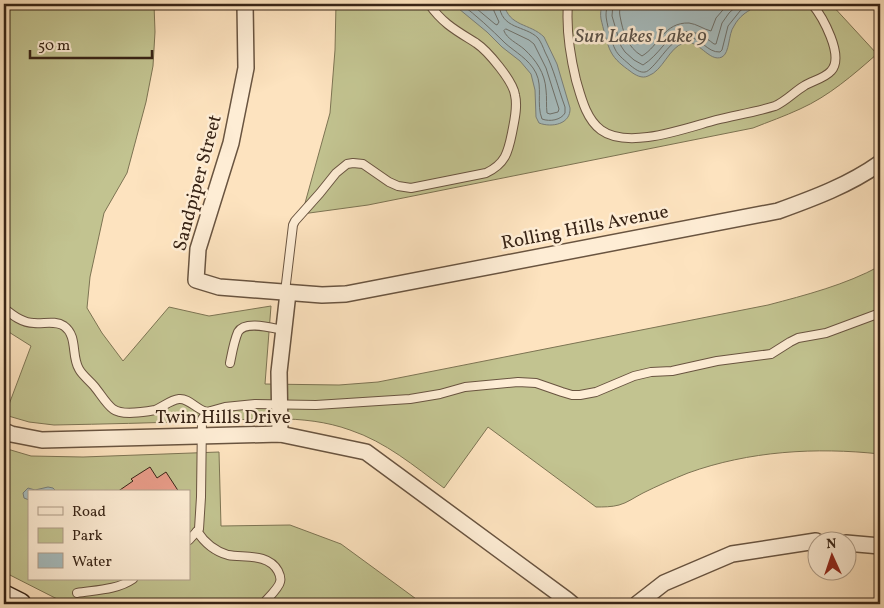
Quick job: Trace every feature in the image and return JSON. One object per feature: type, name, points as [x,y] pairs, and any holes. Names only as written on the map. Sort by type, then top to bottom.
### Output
[{"type":"street","name":"Sandpiper Street","points":[[246,4],[246,68],[231,143],[198,249],[196,280],[219,287],[286,293]]},
{"type":"street","name":"Rolling Hills Avenue","points":[[286,293],[346,294],[778,211],[815,198],[850,182],[880,163]]},
{"type":"street","points":[[280,434],[279,372],[286,293]]},
{"type":"street","name":"Twin Hills Drive","points":[[4,431],[42,440],[280,434],[366,452],[572,604]]},
{"type":"street","points":[[638,604],[664,583],[732,554],[806,543]]},
{"type":"street","points":[[856,544],[880,546]]},
{"type":"street","points":[[4,596],[20,604]]},
{"type":"lane","points":[[286,293],[295,221],[336,173],[347,164],[363,164],[389,182],[411,188],[486,173],[494,169],[505,158],[516,106],[515,94],[510,84],[482,47],[452,29],[429,4]]},
{"type":"lane","points":[[568,4],[570,55],[586,110],[592,122],[601,130],[618,138],[628,139],[653,136],[764,109],[784,101],[803,87],[831,72],[835,64],[835,51],[829,33],[812,4]]},
{"type":"lane","points":[[4,308],[18,319],[26,322],[34,324],[54,323],[66,328],[73,341],[75,359],[79,369],[110,406],[117,411],[136,413],[158,409],[176,400],[183,399],[202,411],[207,412],[225,407],[254,404],[316,405],[410,400],[440,394],[465,386],[518,382],[536,382],[572,395],[580,395],[596,392],[634,376],[650,372],[672,371],[717,361],[771,354],[798,338],[826,333],[880,314]]},
{"type":"lane","points":[[230,363],[239,331],[245,326],[254,325],[283,330]]},
{"type":"lane","points":[[190,539],[199,529],[202,419],[207,412]]},
{"type":"lane","points":[[197,531],[208,544],[218,551],[227,554],[250,556],[274,566],[279,574],[280,583],[263,604]]},
{"type":"lane","points":[[77,593],[112,588],[132,580]]},
{"type":"green space","points":[[4,4],[154,4],[153,66],[146,102],[127,173],[104,213],[90,277],[87,308],[102,333],[123,361],[169,307],[209,316],[271,306],[265,384],[339,385],[378,382],[768,305],[839,284],[880,266],[880,454],[807,451],[759,455],[688,473],[622,504],[610,507],[596,507],[488,427],[444,488],[399,455],[376,441],[350,430],[314,421],[259,419],[54,425],[29,422],[5,415],[31,346],[4,329]]},
{"type":"green space","points":[[336,4],[831,4],[877,54],[850,77],[811,104],[753,128],[368,205],[302,214],[330,113],[335,50]]},
{"type":"green space","points":[[4,448],[31,456],[83,457],[219,452],[221,526],[290,525],[341,544],[423,604],[67,604],[4,572]]},
{"type":"water","points":[[453,4],[504,4],[510,17],[544,37],[557,64],[570,108],[564,121],[555,125],[539,123],[536,117],[535,90],[531,74],[520,61]]},
{"type":"water","name":"Sun Lakes Lake 9","points":[[602,4],[755,4],[735,24],[725,55],[722,57],[713,57],[694,44],[684,43],[674,49],[653,73],[641,77],[625,67],[611,52],[601,19]]},
{"type":"water","points":[[48,487],[55,490],[35,490]]},
{"type":"water","points":[[28,488],[35,490],[28,490],[28,500],[24,498],[23,493]]},
{"type":"building","points":[[150,467],[157,478],[166,472],[178,490],[120,490],[133,481],[131,479]]}]
